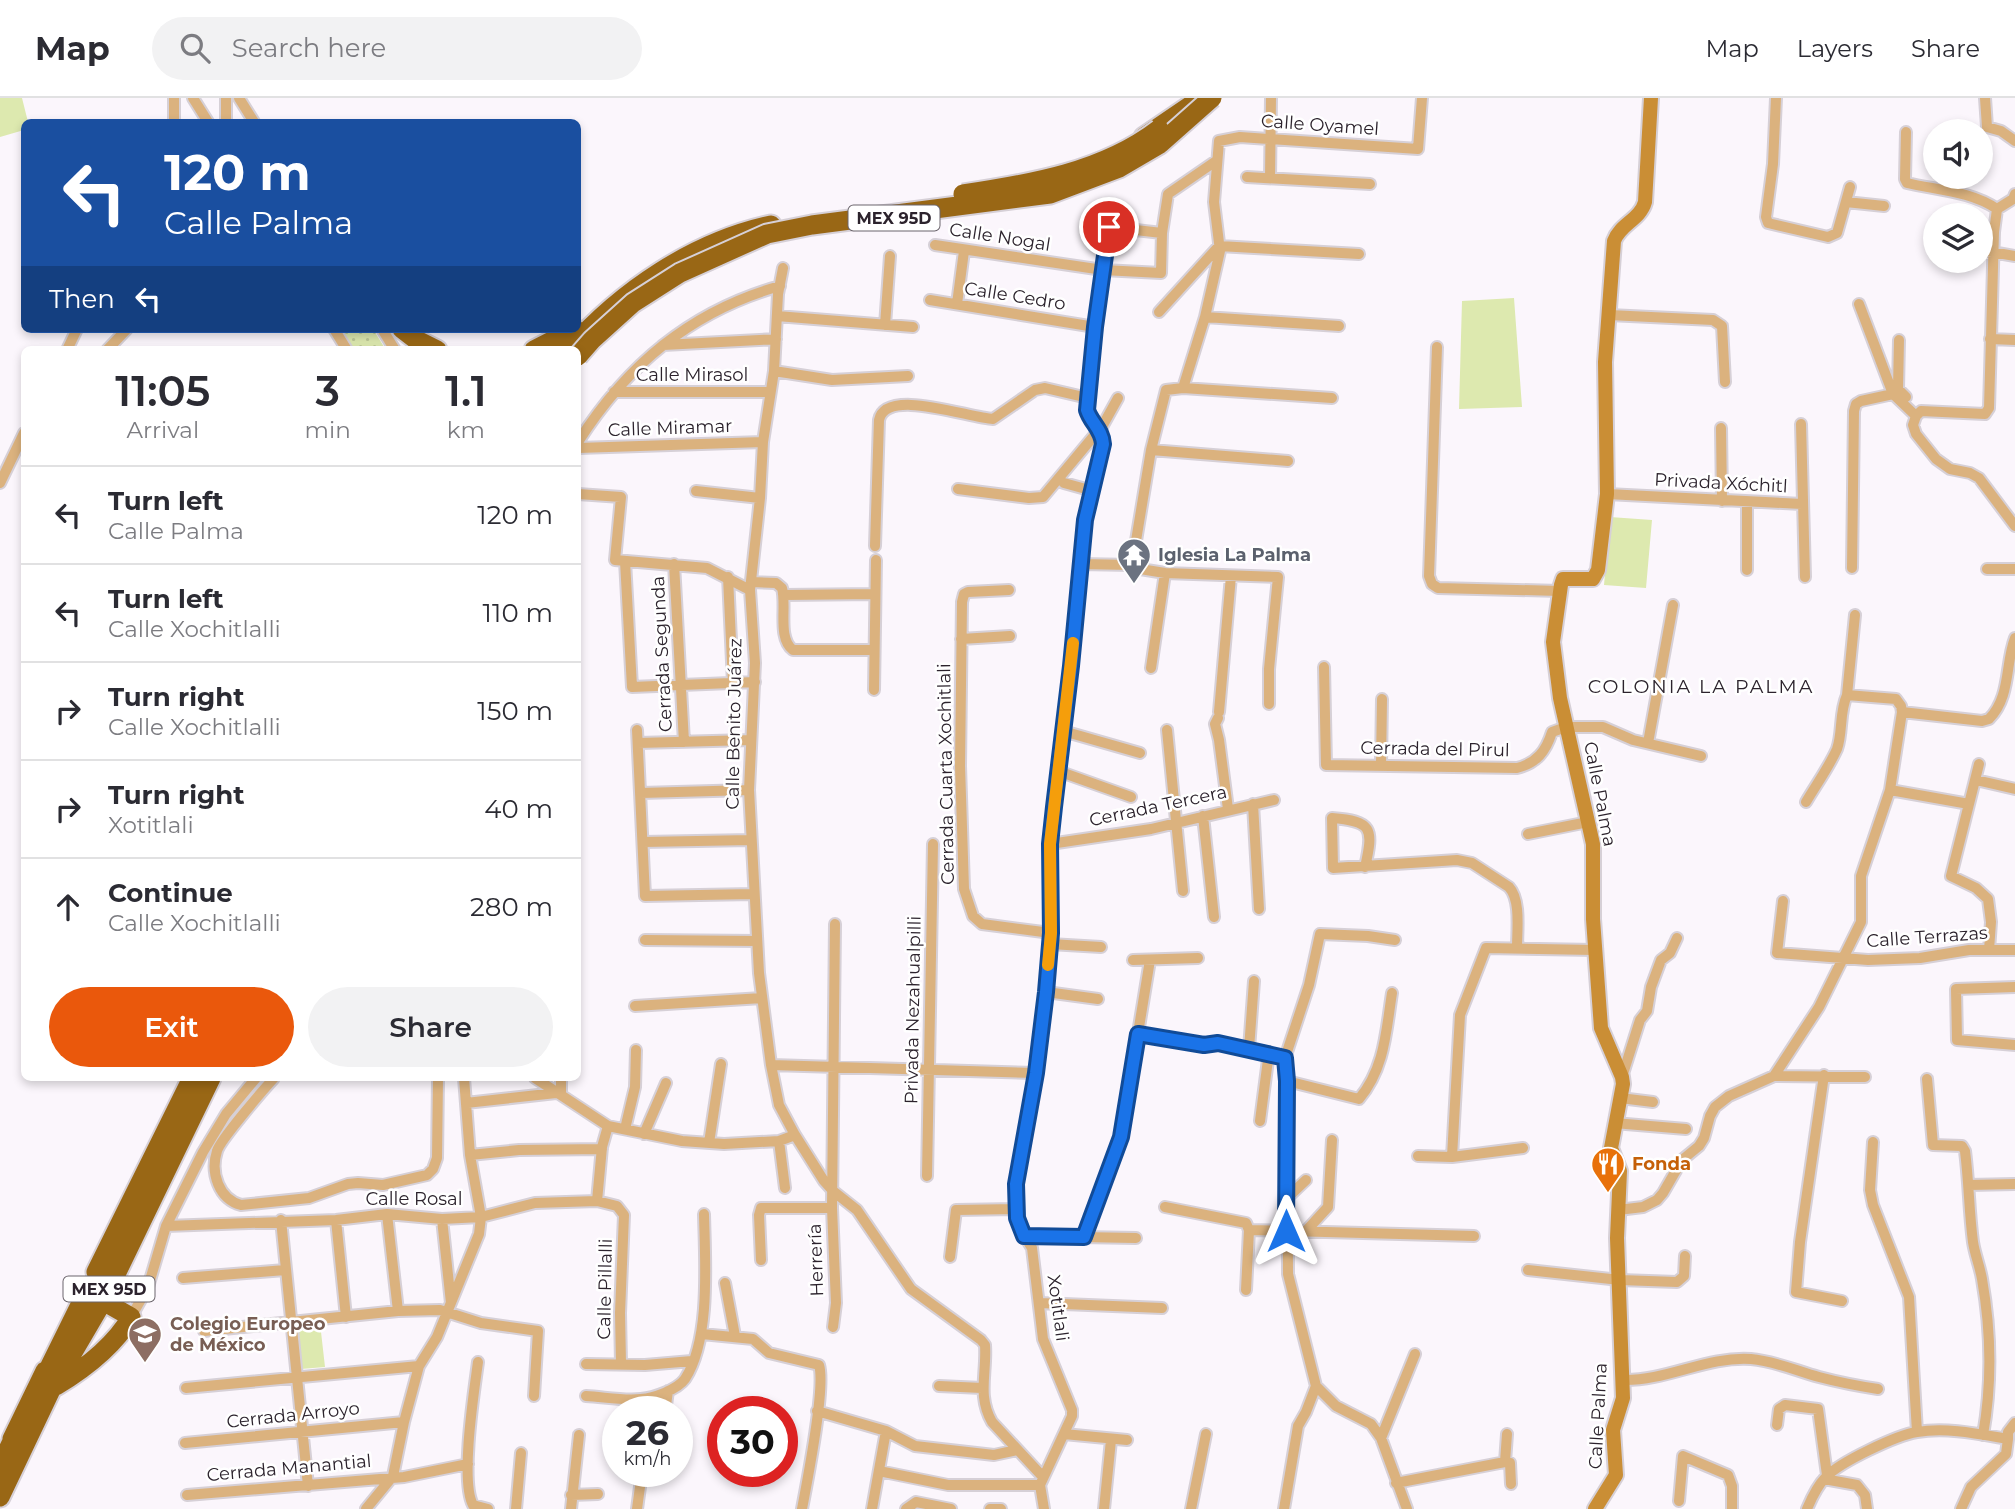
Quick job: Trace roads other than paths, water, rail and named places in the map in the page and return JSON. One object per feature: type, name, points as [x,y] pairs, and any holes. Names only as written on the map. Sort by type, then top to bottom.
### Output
[{"type":"highway","name":"MEX 95D","points":[[574,346],[621,298],[677,262],[708,246],[764,227],[792,221],[1030,187],[1060,178],[1111,158],[1199,98]]},
{"type":"highway","points":[[574,346],[623,299],[673,264],[721,239],[765,225],[1047,179],[1113,155],[1154,133],[1199,98]]},
{"type":"highway","points":[[581,354],[592,340],[633,303],[680,273],[767,234],[812,225],[1050,194],[1119,169],[1160,144],[1212,98]]},
{"type":"highway","name":"MEX 95D","points":[[581,355],[638,304],[664,286],[717,257],[766,239],[808,229],[996,205],[1081,185],[1161,145],[1221,98]]},
{"type":"highway","points":[[581,325],[621,298]]},
{"type":"highway","points":[[407,333],[429,346]]},
{"type":"highway","points":[[542,346],[566,333]]},
{"type":"highway","name":"MEX 95D","points":[[0,1464],[189,1081]]},
{"type":"highway","points":[[0,1477],[197,1081]]},
{"type":"highway","name":"MEX 95D","points":[[0,1497],[51,1390],[103,1301],[210,1081]]},
{"type":"highway","points":[[51,1390],[103,1350],[122,1332],[131,1317],[103,1301]]},
{"type":"street","points":[[174,98],[174,119]]},
{"type":"street","points":[[193,98],[206,119]]},
{"type":"street","points":[[226,98],[226,119]]},
{"type":"street","points":[[239,98],[252,119]]},
{"type":"street","points":[[1269,178],[1271,98]]},
{"type":"street","name":"Calle Oyamel","points":[[1216,161],[1219,141],[1240,137],[1418,149],[1422,98]]},
{"type":"street","points":[[1437,347],[1429,576],[1433,584],[1438,588],[1560,591],[1563,579],[1593,579],[1597,575],[1607,494],[1605,362],[1614,241],[1618,231],[1642,212],[1645,202],[1651,98]]},
{"type":"street","points":[[1776,98],[1773,164],[1766,217],[1768,223],[1833,236],[1837,233],[1850,187]]},
{"type":"street","points":[[1985,98],[1987,127],[2001,131],[2015,141]]},
{"type":"street","points":[[1906,132],[1907,183],[1961,194],[1997,209]]},
{"type":"street","points":[[1099,429],[1089,417],[1088,398],[1109,227],[1162,233],[1168,194],[1216,161]]},
{"type":"street","points":[[1183,387],[1205,317],[1220,251],[1214,218],[1216,161]]},
{"type":"street","points":[[1247,177],[1370,184]]},
{"type":"street","points":[[1993,226],[1997,209],[2013,200],[2015,194]]},
{"type":"street","points":[[1846,202],[1884,206]]},
{"type":"street","name":"Calle Nogal","points":[[934,245],[1102,270],[1161,274],[1162,233]]},
{"type":"street","points":[[1219,246],[1359,254]]},
{"type":"street","points":[[1158,312],[1219,246]]},
{"type":"street","points":[[957,304],[964,251]]},
{"type":"street","points":[[1993,252],[2015,256]]},
{"type":"street","points":[[885,325],[890,256]]},
{"type":"street","name":"Calle Benito Juárez","points":[[783,268],[779,286],[774,371],[763,442],[751,586],[755,682],[750,740],[751,840],[762,998],[779,1105],[795,1135],[833,1191]]},
{"type":"street","points":[[1859,304],[1893,394],[1918,414],[1985,414],[1989,408],[1988,273]]},
{"type":"street","points":[[581,437],[614,392],[644,360],[663,345],[719,308],[779,286]]},
{"type":"street","name":"Calle Cedro","points":[[930,300],[1095,327]]},
{"type":"street","points":[[1608,315],[1719,322],[1722,326],[1725,382]]},
{"type":"street","points":[[778,316],[913,327]]},
{"type":"street","points":[[1205,317],[1339,326]]},
{"type":"street","points":[[111,346],[123,333]]},
{"type":"street","points":[[663,345],[776,339]]},
{"type":"street","points":[[1990,339],[2015,340]]},
{"type":"street","points":[[1899,340],[1898,389],[1918,414]]},
{"type":"street","points":[[774,371],[832,380],[908,376]]},
{"type":"street","points":[[1132,565],[1151,450],[1166,390],[1183,387],[1332,398]]},
{"type":"street","points":[[874,546],[879,420],[886,408],[922,405],[993,419],[1035,390],[1045,388],[1088,398]]},
{"type":"street","name":"Calle Mirasol","points":[[614,392],[770,392]]},
{"type":"street","points":[[1852,568],[1854,411],[1861,401],[1893,394]]},
{"type":"street","points":[[958,489],[1029,498],[1044,497],[1099,429],[1118,398]]},
{"type":"street","points":[[1918,414],[1913,425],[1916,434],[1936,459],[1950,469],[1970,473],[1979,478],[2015,526]]},
{"type":"street","points":[[1801,424],[1802,504]]},
{"type":"street","points":[[1721,428],[1722,501]]},
{"type":"street","name":"Xotitlali","points":[[1042,1481],[1072,1416],[1072,1410],[1046,1352],[1032,1248],[1020,1227],[1016,1209],[1019,1161],[1036,1073],[1046,992],[1051,938],[1050,844],[1085,520],[1103,444],[1099,429]]},
{"type":"street","points":[[0,483],[21,442]]},
{"type":"street","name":"Calle Miramar","points":[[581,448],[763,442]]},
{"type":"street","points":[[1151,450],[1288,461]]},
{"type":"street","points":[[1064,483],[1093,491]]},
{"type":"street","points":[[696,491],[760,498]]},
{"type":"street","points":[[581,494],[621,497],[620,561],[632,687],[755,682]]},
{"type":"street","name":"Privada Xóchitl","points":[[1607,494],[1802,504],[1805,577]]},
{"type":"street","points":[[1747,502],[1747,570]]},
{"type":"street","points":[[874,690],[876,560]]},
{"type":"street","points":[[620,561],[707,568],[751,586],[776,583],[782,587],[785,638],[793,650],[874,650]]},
{"type":"street","name":"Cerrada Segunda","points":[[674,564],[684,742]]},
{"type":"street","points":[[1080,564],[1132,565],[1134,568],[1165,573],[1278,577],[1269,669],[1269,704]]},
{"type":"street","points":[[1987,569],[2015,569]]},
{"type":"street","points":[[1151,668],[1165,573]]},
{"type":"street","points":[[1228,809],[1219,740],[1214,724],[1218,715],[1231,576]]},
{"type":"street","points":[[728,577],[733,683]]},
{"type":"street","name":"Cerrada Cuarta Xochitlali","points":[[1009,590],[968,592],[964,594],[962,602],[960,765],[964,883],[969,907],[976,921],[982,924],[1101,947]]},
{"type":"street","name":"Calle Palma","points":[[1560,591],[1553,642],[1560,698],[1593,844],[1595,950],[1601,1028],[1623,1084],[1611,1148],[1620,1171],[1619,1326],[1623,1398],[1613,1430],[1616,1475],[1595,1509]]},
{"type":"street","points":[[784,595],[875,594]]},
{"type":"street","points":[[1648,743],[1673,605]]},
{"type":"street","points":[[1806,802],[1840,738],[1841,708],[1847,695],[1855,615]]},
{"type":"street","points":[[961,639],[1010,636]]},
{"type":"street","points":[[1902,712],[1982,721],[1989,719],[2001,699],[2008,678],[2015,638]]},
{"type":"street","name":"Cerrada del Pirul","points":[[1324,667],[1326,765],[1517,768],[1531,764],[1543,753],[1552,732],[1566,727]]},
{"type":"street","points":[[1774,1076],[1819,1007],[1841,958],[1855,937],[1861,922],[1861,876],[1890,790],[1901,706],[1896,699],[1847,695]]},
{"type":"street","points":[[1381,765],[1382,699]]},
{"type":"street","points":[[1566,727],[1603,727],[1633,740],[1701,756]]},
{"type":"street","points":[[636,730],[642,793],[645,896],[754,894]]},
{"type":"street","points":[[1167,730],[1183,891]]},
{"type":"street","points":[[1063,731],[1140,752]]},
{"type":"street","points":[[638,743],[750,740]]},
{"type":"street","points":[[1979,764],[1951,876],[1976,888],[1988,899],[1991,922],[1989,950]]},
{"type":"street","points":[[1058,771],[1131,797]]},
{"type":"street","points":[[1976,780],[2015,789]]},
{"type":"street","points":[[642,793],[749,790]]},
{"type":"street","points":[[1890,790],[1969,804]]},
{"type":"street","name":"Cerrada Tercera","points":[[1050,844],[1151,830],[1228,809],[1274,800]]},
{"type":"street","points":[[1253,804],[1259,909]]},
{"type":"street","points":[[1203,816],[1214,917]]},
{"type":"street","points":[[1365,867],[1370,840],[1363,823],[1354,819],[1332,818],[1333,868],[1365,867],[1457,860],[1472,863],[1514,892],[1517,948]]},
{"type":"street","points":[[1528,834],[1588,822]]},
{"type":"street","points":[[643,842],[751,840]]},
{"type":"street","name":"Privada Nezahualpilli","points":[[927,1176],[933,844]]},
{"type":"street","name":"Calle Terrazas","points":[[1783,901],[1777,953],[1868,960],[1920,958],[1951,951],[2013,950]]},
{"type":"street","name":"Herrería","points":[[833,1327],[836,1303],[832,1208],[835,924]]},
{"type":"street","points":[[1395,940],[1320,934],[1309,985],[1285,1058],[1286,1231],[1288,1274],[1316,1386],[1336,1406],[1371,1424],[1381,1438],[1407,1509]]},
{"type":"street","points":[[2013,950],[2015,936]]},
{"type":"street","points":[[1622,1077],[1640,1020],[1647,1011],[1651,987],[1661,960],[1670,953],[1677,938]]},
{"type":"street","points":[[645,940],[757,941]]},
{"type":"street","points":[[1452,1157],[1460,1015],[1486,948],[1595,950]]},
{"type":"street","points":[[1133,960],[1198,958]]},
{"type":"street","points":[[1084,1237],[1121,1137],[1150,960]]},
{"type":"street","points":[[1249,1049],[1254,981]]},
{"type":"street","points":[[2015,987],[1956,989],[1957,1040],[2015,1045]]},
{"type":"street","points":[[1046,992],[1098,999]]},
{"type":"street","points":[[1287,1081],[1359,1099],[1369,1087],[1380,1065],[1392,993]]},
{"type":"street","points":[[635,1006],[762,998]]},
{"type":"street","points":[[1138,1034],[1176,1042],[1204,1045],[1218,1043],[1269,1052],[1285,1058]]},
{"type":"street","points":[[625,1129],[635,1087],[636,1050]]},
{"type":"street","points":[[1261,1121],[1269,1052]]},
{"type":"street","points":[[709,1143],[721,1064]]},
{"type":"street","points":[[771,1065],[1036,1073]]},
{"type":"street","points":[[1824,1075],[1800,1242],[1796,1292],[1842,1301]]},
{"type":"street","points":[[1618,1210],[1643,1207],[1657,1200],[1682,1160],[1704,1138],[1715,1107],[1729,1096],[1774,1076],[1865,1077]]},
{"type":"street","points":[[1927,1079],[1933,1145],[1962,1146],[1965,1151],[1970,1217],[1982,1280],[1989,1352],[1989,1403],[1983,1435]]},
{"type":"street","points":[[131,1317],[148,1287],[166,1226],[203,1152],[226,1114],[254,1081]]},
{"type":"street","points":[[272,1081],[217,1149],[216,1181],[220,1191],[231,1202],[241,1205],[309,1198],[348,1184],[383,1185],[427,1175],[433,1169],[437,1158],[438,1081]]},
{"type":"street","points":[[366,1509],[393,1476],[419,1366],[437,1337],[480,1234],[481,1217],[470,1155],[464,1081]]},
{"type":"street","points":[[540,1081],[608,1126],[644,1134],[682,1141],[724,1144],[779,1141],[795,1135]]},
{"type":"street","points":[[559,1094],[561,1081]]},
{"type":"street","points":[[644,1134],[666,1083]]},
{"type":"street","points":[[466,1103],[559,1094]]},
{"type":"street","points":[[1620,1098],[1653,1102]]},
{"type":"street","points":[[1614,1123],[1686,1129]]},
{"type":"street","points":[[597,1201],[602,1149],[608,1126]]},
{"type":"street","points":[[1306,1231],[1328,1207],[1332,1139]]},
{"type":"street","points":[[779,1141],[785,1188]]},
{"type":"street","points":[[1873,1142],[1870,1190],[1873,1205],[1909,1297],[1917,1432]]},
{"type":"street","points":[[1418,1156],[1452,1157],[1523,1148]]},
{"type":"street","points":[[470,1155],[530,1150],[602,1149]]},
{"type":"street","points":[[1287,1198],[1306,1180]]},
{"type":"street","points":[[1969,1185],[2015,1185]]},
{"type":"street","points":[[833,1191],[858,1210],[911,1289],[981,1340],[985,1351],[982,1388],[987,1412],[992,1422],[1042,1481],[1044,1509]]},
{"type":"street","name":"Calle Rosal","points":[[166,1226],[336,1220],[387,1214],[442,1220],[481,1217],[535,1203],[597,1201],[617,1206],[624,1215]]},
{"type":"street","points":[[1165,1207],[1246,1223],[1250,1230],[1246,1290]]},
{"type":"street","points":[[761,1260],[761,1208],[832,1208]]},
{"type":"street","points":[[950,1257],[956,1210],[1016,1209]]},
{"type":"street","points":[[387,1214],[398,1311]]},
{"type":"street","points":[[586,1396],[641,1399],[668,1391],[684,1381],[702,1334],[704,1214]]},
{"type":"street","name":"Calle Pillalli","points":[[621,1363],[624,1215]]},
{"type":"street","points":[[281,1220],[308,1486]]},
{"type":"street","points":[[336,1220],[346,1317]]},
{"type":"street","points":[[442,1220],[450,1308]]},
{"type":"street","points":[[1250,1230],[1474,1236]]},
{"type":"street","points":[[1024,1236],[1136,1238]]},
{"type":"street","points":[[1528,1270],[1620,1280],[1677,1282],[1684,1276],[1685,1256]]},
{"type":"street","points":[[183,1278],[285,1270]]},
{"type":"street","points":[[725,1283],[735,1336]]},
{"type":"street","points":[[1039,1303],[1162,1308]]},
{"type":"street","points":[[204,1331],[450,1308],[481,1323],[534,1328],[538,1331],[534,1396]]},
{"type":"street","points":[[702,1334],[753,1339],[776,1356],[819,1365],[821,1372],[817,1411],[802,1509]]},
{"type":"street","points":[[1381,1438],[1415,1354]]},
{"type":"street","points":[[1623,1380],[1655,1377],[1718,1362],[1750,1359],[1878,1389]]},
{"type":"street","points":[[586,1364],[645,1365],[692,1361]]},
{"type":"street","points":[[478,1362],[468,1464],[470,1495],[473,1505],[488,1509]]},
{"type":"street","points":[[186,1388],[419,1366]]},
{"type":"street","points":[[1284,1509],[1298,1426],[1316,1386]]},
{"type":"street","points":[[939,1387],[982,1388]]},
{"type":"street","points":[[667,1396],[668,1391]]},
{"type":"street","points":[[1777,1425],[1779,1409],[1785,1405],[1818,1409],[1826,1477]]},
{"type":"street","points":[[817,1411],[886,1431],[915,1446],[994,1455],[1017,1450]]},
{"type":"street","name":"Cerrada Arroyo","points":[[185,1443],[404,1422]]},
{"type":"street","points":[[1961,1509],[1971,1486],[2006,1454],[2008,1432],[2015,1423]]},
{"type":"street","points":[[872,1509],[886,1431]]},
{"type":"street","points":[[1807,1509],[1815,1490],[1826,1477],[1870,1451],[1917,1432],[1975,1432],[2008,1439]]},
{"type":"street","points":[[1063,1434],[1127,1440]]},
{"type":"street","points":[[1191,1509],[1206,1434]]},
{"type":"street","points":[[1507,1434],[1507,1462],[1511,1484]]},
{"type":"street","points":[[571,1509],[579,1435]]},
{"type":"street","points":[[1104,1509],[1111,1440]]},
{"type":"street","points":[[516,1509],[521,1453]]},
{"type":"street","points":[[1679,1501],[1683,1456],[1728,1475],[1732,1486],[1732,1509]]},
{"type":"street","points":[[1396,1483],[1507,1462]]},
{"type":"street","name":"Cerrada Manantial","points":[[187,1495],[404,1477],[468,1464]]},
{"type":"street","points":[[880,1471],[947,1485],[1042,1481]]},
{"type":"street","points":[[1826,1477],[1857,1485],[1865,1495],[1867,1509]]},
{"type":"street","points":[[637,1509],[640,1487]]},
{"type":"street","points":[[571,1495],[598,1494]]},
{"type":"street","points":[[906,1509],[916,1503],[951,1509]]},
{"type":"street","points":[[990,1509],[1001,1509]]},
{"type":"place","name":"Iglesia La Palma","points":[[1134,585]]},
{"type":"place","name":"Fonda","points":[[1608,1194]]},
{"type":"place","name":"Colegio Europeo de México","points":[[145,1364]]},
{"type":"district","name":"COLONIA LA PALMA","points":[[1701,686]]}]
